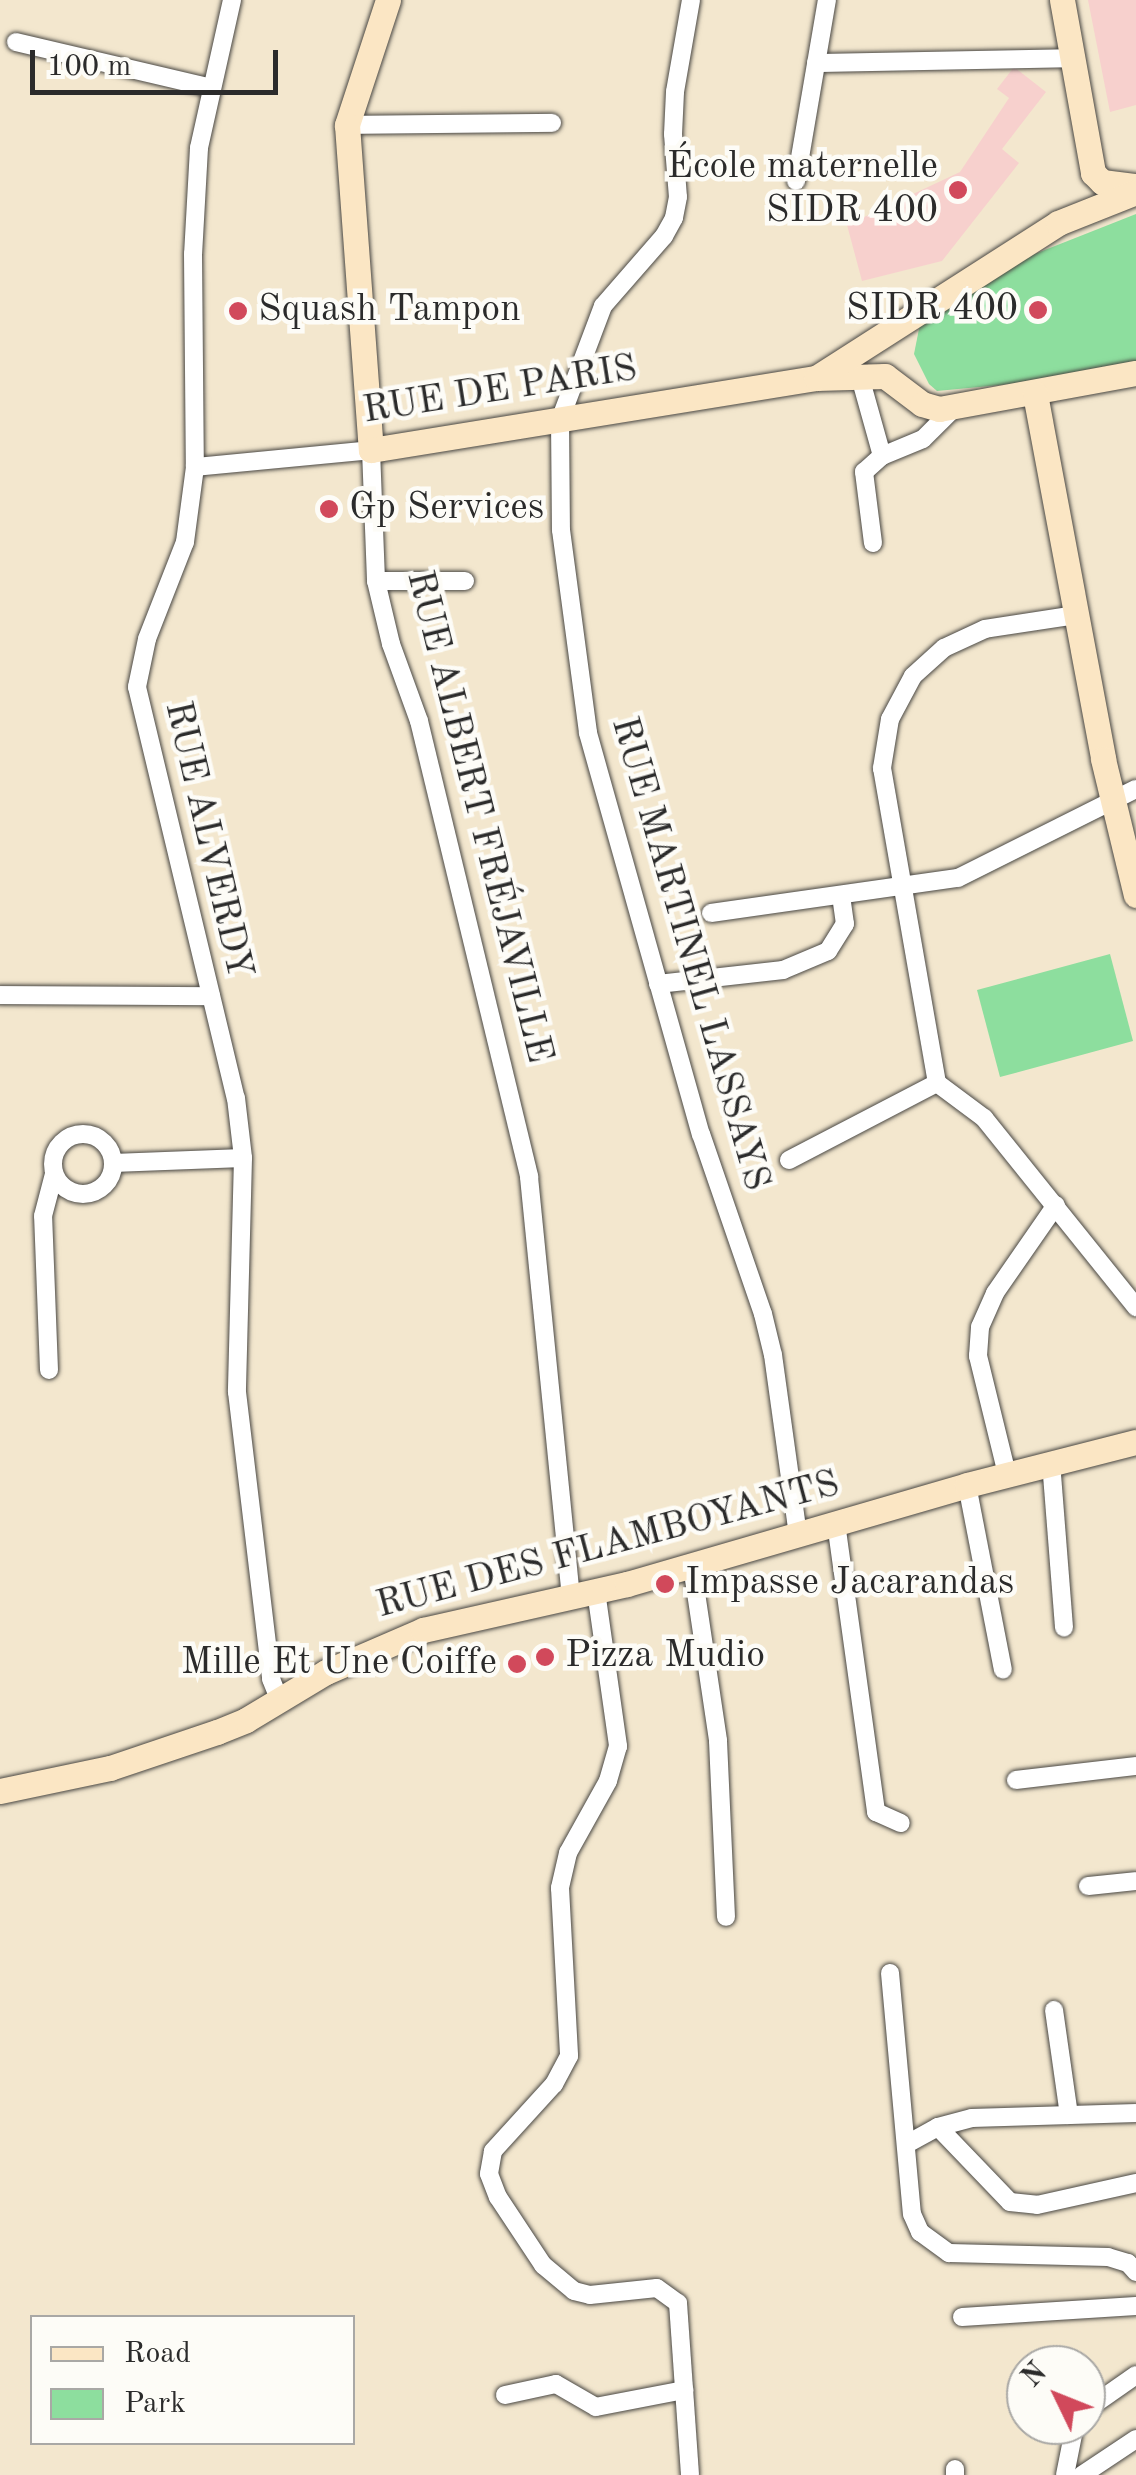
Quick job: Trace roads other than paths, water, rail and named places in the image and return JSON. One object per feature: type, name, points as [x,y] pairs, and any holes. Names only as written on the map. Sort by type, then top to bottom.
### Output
[{"type":"street","name":"RUE ALVERDY","points":[[232,0],[199,148],[194,254],[195,467],[185,542],[147,640],[138,688],[236,1098],[244,1158],[238,1411],[270,1678],[280,1700]]},
{"type":"street","name":"RUE ALBERT FRÉJAVILLE","points":[[388,0],[347,124],[376,581],[391,644],[419,720],[529,1177],[583,1594],[618,1746],[608,1782],[568,1853],[560,1888],[570,2056],[554,2084],[493,2151],[489,2174],[498,2197],[543,2265],[574,2291],[590,2295],[657,2288],[669,2293],[678,2303],[684,2390]]},
{"type":"street","name":"RUE MARTINEL LASSAYS","points":[[691,0],[676,92],[674,218],[664,236],[602,306],[560,420],[561,530],[588,733],[701,1134],[763,1314],[773,1355],[798,1535]]},
{"type":"street","points":[[796,181],[827,0]]},
{"type":"street","points":[[1060,0],[1093,173],[1102,182],[1136,189]]},
{"type":"street","points":[[16,42],[212,88]]},
{"type":"street","points":[[816,63],[1070,58]]},
{"type":"street","points":[[1070,58],[1083,210]]},
{"type":"street","points":[[347,124],[552,123]]},
{"type":"street","name":"RUE DE PARIS","points":[[816,378],[886,330],[1083,210],[1136,189]]},
{"type":"street","points":[[882,456],[873,376],[886,330]]},
{"type":"street","points":[[873,376],[922,404],[953,408],[1136,374]]},
{"type":"street","name":"RUE DE PARIS","points":[[195,467],[370,450],[816,378],[873,376]]},
{"type":"street","points":[[1036,394],[1112,801],[1136,895]]},
{"type":"street","points":[[873,543],[864,472],[882,456],[923,438],[953,408]]},
{"type":"street","points":[[376,581],[465,582]]},
{"type":"street","points":[[1076,615],[985,628],[944,648],[913,676],[890,719],[882,768],[937,1083],[984,1118],[1136,1307]]},
{"type":"street","points":[[712,913],[904,889],[958,878],[1136,789]]},
{"type":"street","points":[[658,984],[783,970],[828,951],[845,924],[840,897]]},
{"type":"street","points":[[0,995],[211,996]]},
{"type":"street","points":[[789,1160],[937,1083]]},
{"type":"street","points":[[49,1370],[43,1216],[54,1174],[52,1160],[61,1143],[82,1134],[104,1142],[112,1163],[104,1184],[89,1193],[74,1193],[54,1174]]},
{"type":"street","points":[[112,1163],[244,1158]]},
{"type":"street","points":[[1007,1474],[978,1356],[980,1327],[994,1293],[1056,1205]]},
{"type":"street","name":"RUE DES FLAMBOYANTS","points":[[0,1791],[110,1768],[246,1720],[326,1672],[423,1630],[692,1566],[967,1484],[1136,1442]]},
{"type":"street","points":[[1051,1462],[1064,1627]]},
{"type":"street","points":[[967,1484],[1003,1670]]},
{"type":"street","points":[[836,1523],[876,1812],[901,1823]]},
{"type":"street","points":[[692,1566],[718,1740],[726,1916]]},
{"type":"street","points":[[1016,1780],[1136,1766]]},
{"type":"street","points":[[1088,1886],[1136,1881]]},
{"type":"street","points":[[890,1973],[912,2214],[934,2246],[948,2253],[1108,2257],[1128,2264],[1136,2272]]},
{"type":"street","points":[[1054,2010],[1069,2115]]},
{"type":"street","points":[[907,2144],[938,2127],[972,2118],[1136,2112]]},
{"type":"street","points":[[938,2127],[1010,2202],[1038,2204],[1136,2183]]},
{"type":"street","points":[[962,2317],[1136,2306]]},
{"type":"street","points":[[1106,2396],[1136,2375]]},
{"type":"street","points":[[505,2395],[556,2384],[596,2407],[684,2390],[690,2475]]},
{"type":"street","points":[[1082,2475],[1136,2439]]},
{"type":"street","points":[[1065,2475],[1070,2445]]},
{"type":"place","name":"École maternelle SIDR 400","points":[[958,190]]},
{"type":"place","name":"SIDR 400","points":[[1038,310]]},
{"type":"place","name":"Squash Tampon","points":[[238,311]]},
{"type":"place","name":"Gp Services","points":[[329,509]]},
{"type":"place","name":"Impasse Jacarandas","points":[[665,1584]]},
{"type":"place","name":"Pizza Mudio","points":[[545,1657]]},
{"type":"place","name":"Mille Et Une Coiffe","points":[[517,1664]]}]
